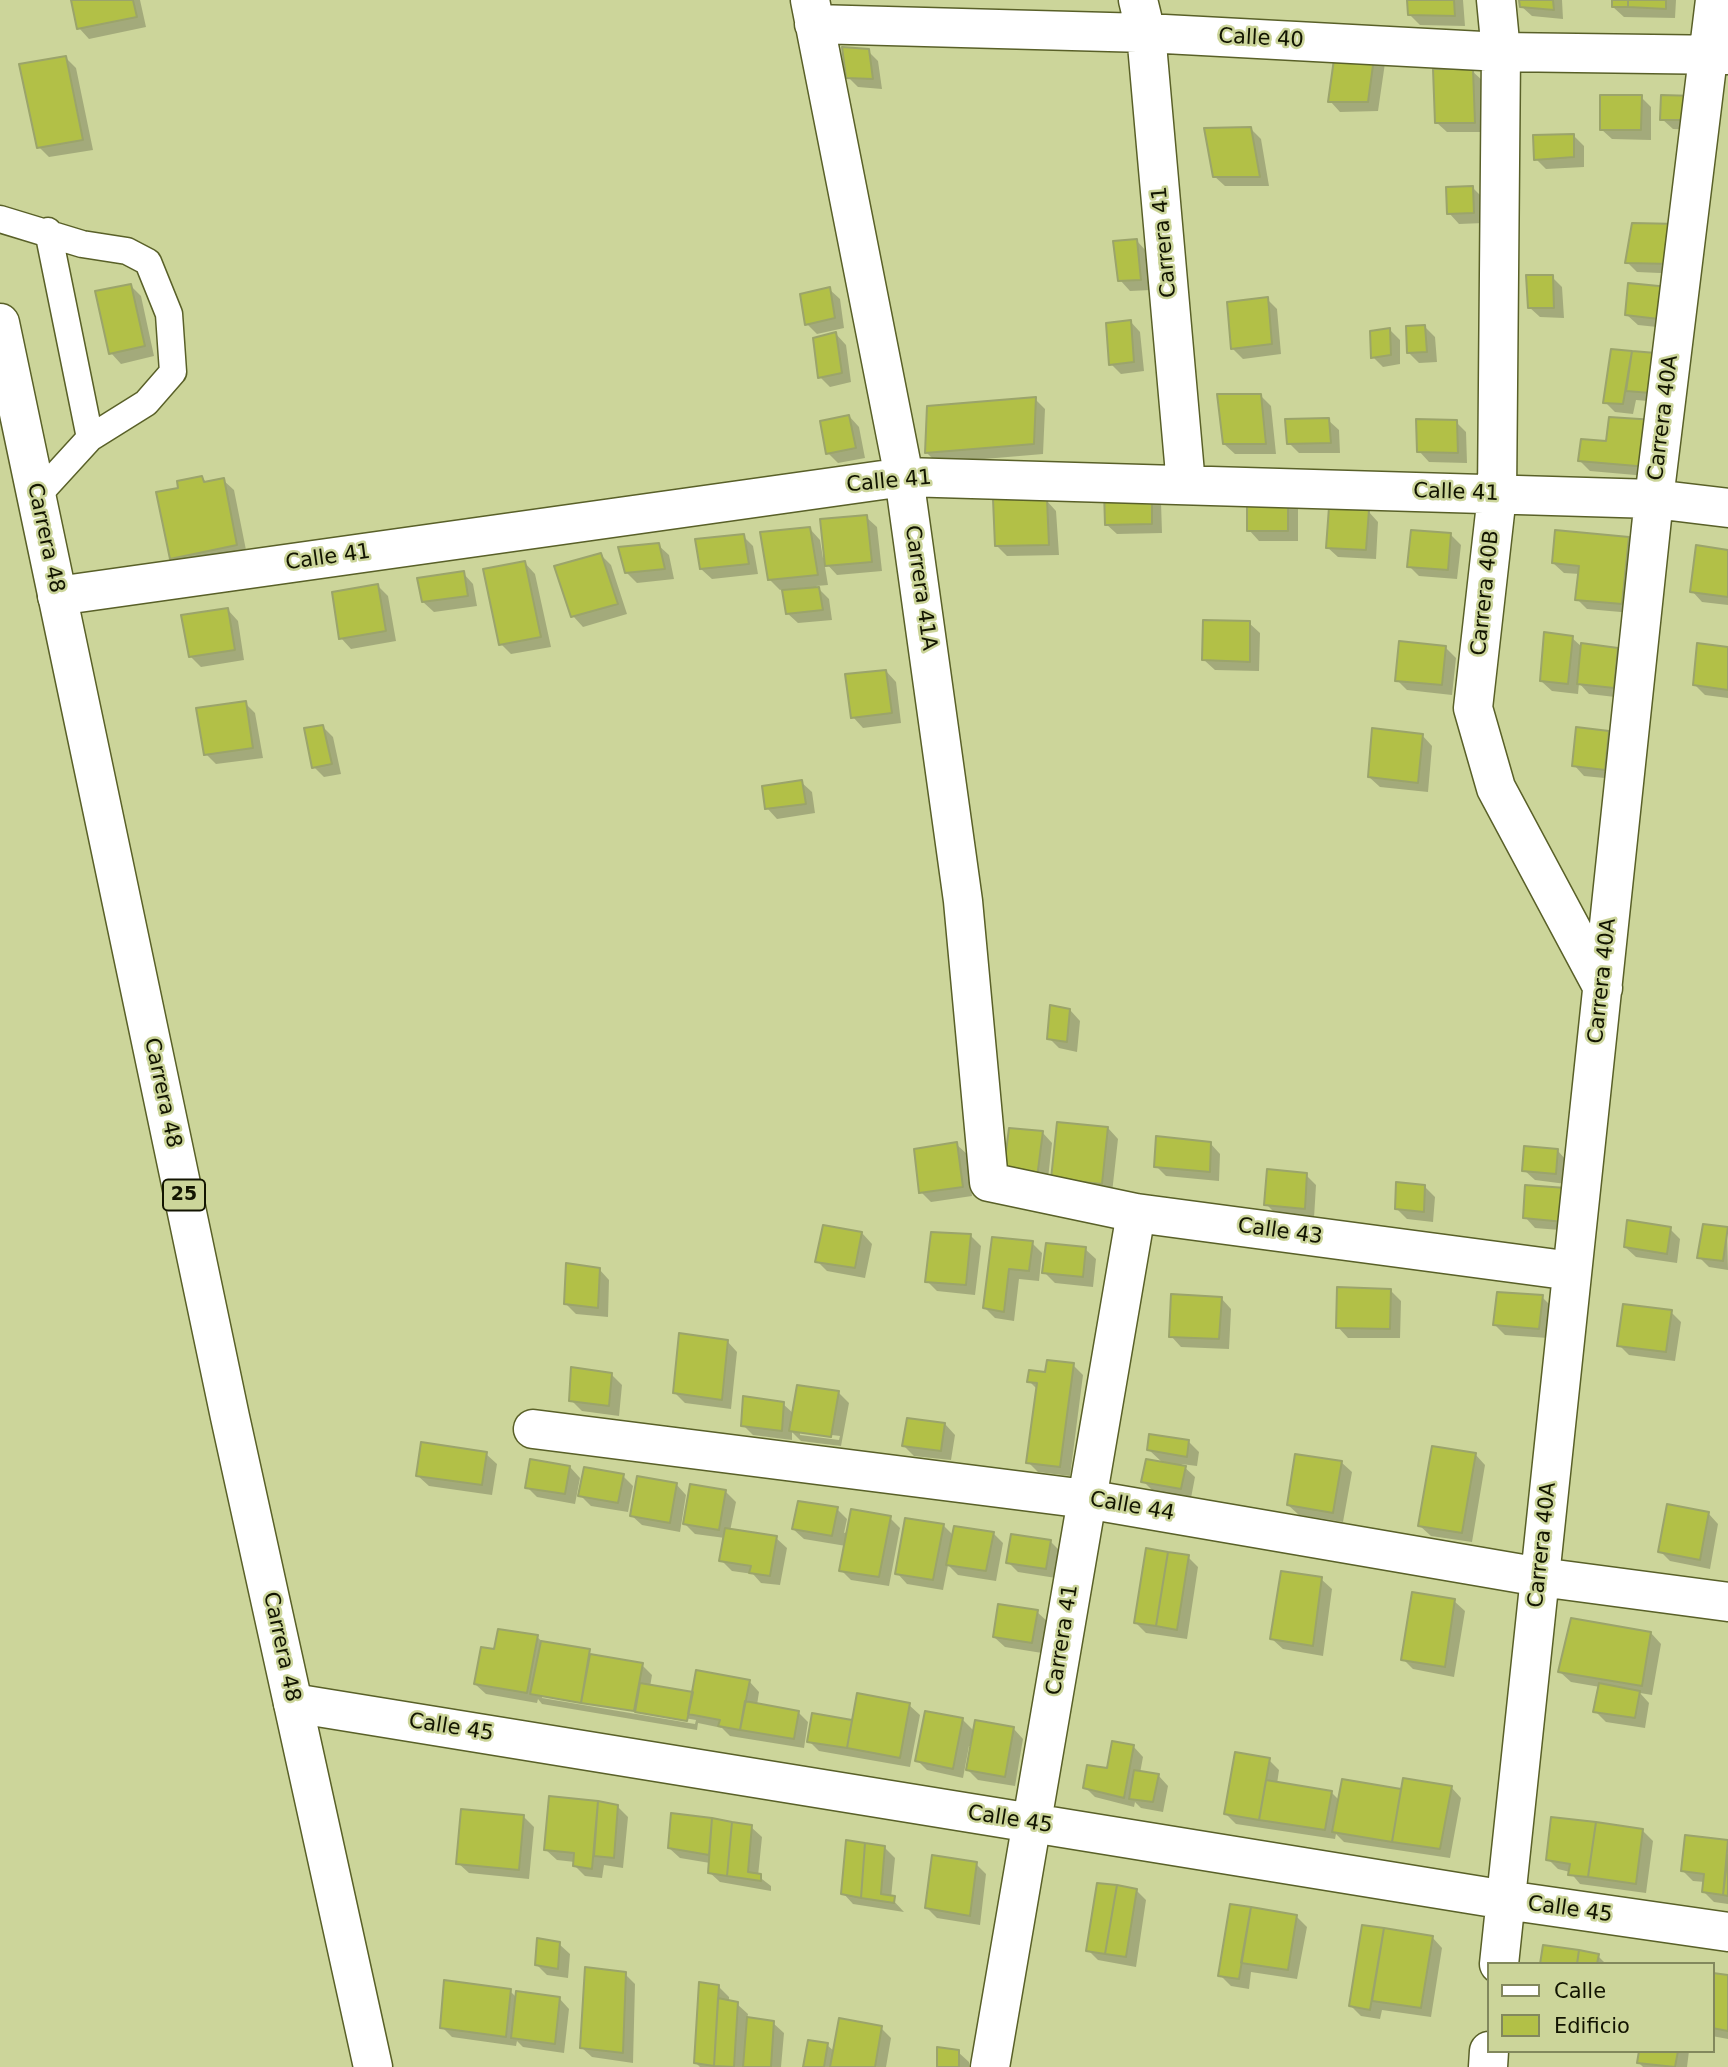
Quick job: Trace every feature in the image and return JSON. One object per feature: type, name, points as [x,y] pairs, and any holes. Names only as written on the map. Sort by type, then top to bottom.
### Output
[{"type":"main road","name":"Carrera 40B","points":[[1496,0],[1501,52],[1497,495],[1473,708],[1496,788],[1602,988]]},
{"type":"main road","name":"Carrera 40A","points":[[1499,1962],[1654,499],[1718,55],[1715,0]]},
{"type":"main road","name":"Calle 40","points":[[812,12],[1142,16],[1501,52],[1718,55]]},
{"type":"main road","name":"Carrera 41A","points":[[812,12],[904,477],[963,901],[989,1182]]},
{"type":"main road","name":"Carrera 41","points":[[1142,16],[1186,485]]},
{"type":"main road","name":"Carrera 48","points":[[0,323],[293,1703],[373,2067]]},
{"type":"main road","name":"Calle 41","points":[[57,596],[904,477],[1654,499],[1728,508]]},
{"type":"main road","name":"Calle 43","points":[[989,1182],[1136,1213],[1573,1271]]},
{"type":"main road","name":"Carrera 41","points":[[990,2067],[1136,1213]]},
{"type":"main road","name":"Calle 44","points":[[533,1429],[1086,1499],[1540,1577],[1728,1602]]},
{"type":"main road","name":"Calle 45","points":[[293,1703],[1506,1900],[1728,1932]]},
{"type":"lane","points":[[0,219],[48,231],[82,244],[127,251],[148,262],[169,314],[173,372],[146,403],[90,438],[37,496]]},
{"type":"lane","points":[[48,231],[90,438]]},
{"type":"building","points":[[71,0],[133,0],[137,17],[77,29]]},
{"type":"building","points":[[1407,0],[1454,0],[1455,16],[1408,15]]},
{"type":"building","points":[[1519,0],[1553,0],[1554,10],[1520,7]]},
{"type":"building","points":[[1612,0],[1628,0],[1628,7],[1612,7]]},
{"type":"building","points":[[1628,0],[1666,0],[1666,9],[1628,7]]},
{"type":"building","points":[[842,47],[869,49],[873,79],[846,78]]},
{"type":"building","points":[[1375,51],[1368,102],[1328,102],[1335,52]]},
{"type":"building","points":[[66,56],[83,140],[37,148],[19,64]]},
{"type":"building","points":[[1433,69],[1473,69],[1475,123],[1435,123]]},
{"type":"building","points":[[1600,95],[1642,95],[1641,130],[1600,130]]},
{"type":"building","points":[[1661,95],[1696,96],[1695,120],[1660,120]]},
{"type":"building","points":[[1251,127],[1260,177],[1213,177],[1204,128]]},
{"type":"building","points":[[1574,134],[1574,157],[1534,160],[1533,135]]},
{"type":"building","points":[[1473,186],[1474,213],[1447,214],[1446,187]]},
{"type":"building","points":[[1632,223],[1680,224],[1672,264],[1625,263]]},
{"type":"building","points":[[1137,239],[1141,280],[1118,281],[1113,241]]},
{"type":"building","points":[[1526,275],[1553,275],[1554,308],[1528,308]]},
{"type":"building","points":[[1628,283],[1669,287],[1667,320],[1625,315]]},
{"type":"building","points":[[131,284],[145,346],[109,354],[95,291]]},
{"type":"building","points":[[830,287],[835,318],[805,325],[800,294]]},
{"type":"building","points":[[1268,297],[1272,344],[1231,349],[1227,302]]},
{"type":"building","points":[[1131,320],[1134,362],[1109,365],[1106,323]]},
{"type":"building","points":[[1425,325],[1427,352],[1407,353],[1406,326]]},
{"type":"building","points":[[1390,328],[1391,355],[1371,358],[1370,331]]},
{"type":"building","points":[[836,332],[842,373],[818,378],[813,338]]},
{"type":"building","points":[[1611,349],[1632,351],[1623,404],[1603,403]]},
{"type":"building","points":[[1632,351],[1668,354],[1663,394],[1626,391]]},
{"type":"building","points":[[1217,394],[1261,394],[1266,444],[1223,444]]},
{"type":"building","points":[[1036,397],[1034,444],[925,453],[927,406]]},
{"type":"building","points":[[849,415],[856,448],[826,454],[820,421]]},
{"type":"building","points":[[1609,417],[1655,420],[1648,467],[1578,461],[1581,439],[1606,441]]},
{"type":"building","points":[[1329,418],[1331,443],[1287,444],[1285,419]]},
{"type":"building","points":[[1416,419],[1457,420],[1458,453],[1417,452]]},
{"type":"building","points":[[202,476],[204,482],[224,478],[237,545],[170,559],[156,492],[178,488],[177,481]]},
{"type":"building","points":[[1104,490],[1152,490],[1152,524],[1105,525]]},
{"type":"building","points":[[1247,494],[1288,495],[1288,531],[1247,531]]},
{"type":"building","points":[[993,499],[1047,499],[1049,545],[995,546]]},
{"type":"building","points":[[1329,507],[1369,510],[1366,550],[1326,548]]},
{"type":"building","points":[[867,515],[872,562],[825,566],[820,519]]},
{"type":"building","points":[[810,527],[818,575],[768,580],[760,532]]},
{"type":"building","points":[[1411,530],[1451,533],[1448,570],[1407,567]]},
{"type":"building","points":[[1555,530],[1629,537],[1622,604],[1575,600],[1579,566],[1552,563]]},
{"type":"building","points":[[744,534],[749,564],[700,569],[695,539]]},
{"type":"building","points":[[659,543],[665,569],[625,573],[618,547]]},
{"type":"building","points":[[1696,545],[1728,550],[1728,597],[1690,592]]},
{"type":"building","points":[[601,553],[618,604],[571,617],[554,566]]},
{"type":"building","points":[[525,561],[541,637],[499,645],[483,569]]},
{"type":"building","points":[[464,571],[468,596],[422,602],[417,578]]},
{"type":"building","points":[[378,584],[386,631],[339,639],[332,592]]},
{"type":"building","points":[[819,587],[823,610],[786,614],[782,590]]},
{"type":"building","points":[[228,608],[235,650],[189,657],[181,615]]},
{"type":"building","points":[[1203,620],[1250,621],[1250,662],[1202,660]]},
{"type":"building","points":[[1544,632],[1573,636],[1568,684],[1540,681]]},
{"type":"building","points":[[1399,641],[1446,646],[1442,685],[1395,681]]},
{"type":"building","points":[[1581,643],[1618,648],[1614,688],[1577,684]]},
{"type":"building","points":[[1697,643],[1728,647],[1728,690],[1693,685]]},
{"type":"building","points":[[886,670],[892,713],[851,718],[845,674]]},
{"type":"building","points":[[246,701],[253,748],[204,755],[196,708]]},
{"type":"building","points":[[323,725],[332,764],[312,768],[304,728]]},
{"type":"building","points":[[1576,727],[1609,731],[1605,770],[1572,766]]},
{"type":"building","points":[[1372,728],[1423,734],[1418,783],[1368,777]]},
{"type":"building","points":[[802,780],[806,804],[765,809],[762,786]]},
{"type":"building","points":[[1050,1005],[1070,1009],[1067,1042],[1047,1039]]},
{"type":"building","points":[[1057,1122],[1108,1127],[1102,1184],[1051,1179]]},
{"type":"building","points":[[1009,1128],[1043,1131],[1037,1178],[1003,1175]]},
{"type":"building","points":[[1156,1136],[1211,1142],[1210,1172],[1154,1167]]},
{"type":"building","points":[[957,1142],[963,1187],[919,1193],[914,1149]]},
{"type":"building","points":[[1524,1146],[1558,1149],[1556,1174],[1522,1171]]},
{"type":"building","points":[[1267,1169],[1307,1173],[1305,1209],[1264,1205]]},
{"type":"building","points":[[1396,1182],[1425,1185],[1424,1212],[1395,1209]]},
{"type":"building","points":[[1525,1185],[1566,1188],[1564,1222],[1523,1218]]},
{"type":"building","points":[[1627,1220],[1671,1227],[1667,1254],[1624,1247]]},
{"type":"building","points":[[1703,1224],[1728,1227],[1723,1261],[1697,1258]]},
{"type":"building","points":[[823,1225],[862,1232],[855,1268],[815,1262]]},
{"type":"building","points":[[931,1232],[971,1234],[966,1285],[925,1282]]},
{"type":"building","points":[[992,1237],[1033,1241],[1029,1271],[1009,1269],[1004,1312],[983,1308]]},
{"type":"building","points":[[1046,1243],[1086,1247],[1083,1277],[1042,1273]]},
{"type":"building","points":[[566,1263],[600,1268],[598,1308],[564,1304]]},
{"type":"building","points":[[1337,1287],[1391,1289],[1390,1329],[1336,1328]]},
{"type":"building","points":[[1497,1292],[1543,1295],[1539,1329],[1493,1325]]},
{"type":"building","points":[[1171,1294],[1222,1297],[1219,1339],[1169,1337]]},
{"type":"building","points":[[1623,1304],[1672,1310],[1666,1352],[1617,1346]]},
{"type":"building","points":[[679,1333],[728,1340],[722,1400],[673,1393]]},
{"type":"building","points":[[1047,1360],[1074,1363],[1060,1467],[1026,1463],[1037,1383],[1027,1382],[1029,1370],[1045,1372]]},
{"type":"building","points":[[571,1367],[612,1373],[609,1406],[569,1401]]},
{"type":"building","points":[[797,1385],[839,1391],[831,1437],[789,1431]]},
{"type":"building","points":[[743,1396],[784,1402],[782,1431],[741,1426]]},
{"type":"building","points":[[907,1418],[945,1423],[941,1451],[902,1446]]},
{"type":"building","points":[[1149,1434],[1189,1440],[1187,1457],[1147,1450]]},
{"type":"building","points":[[421,1442],[487,1452],[482,1485],[416,1476]]},
{"type":"building","points":[[1432,1446],[1476,1453],[1462,1533],[1418,1526]]},
{"type":"building","points":[[1295,1454],[1342,1461],[1333,1513],[1287,1505]]},
{"type":"building","points":[[530,1459],[570,1466],[565,1494],[525,1488]]},
{"type":"building","points":[[1146,1459],[1186,1466],[1181,1489],[1141,1482]]},
{"type":"building","points":[[584,1467],[624,1474],[618,1503],[578,1496]]},
{"type":"building","points":[[637,1476],[677,1483],[670,1523],[630,1516]]},
{"type":"building","points":[[690,1484],[726,1490],[719,1530],[683,1524]]},
{"type":"building","points":[[798,1501],[838,1507],[832,1536],[792,1529]]},
{"type":"building","points":[[1667,1504],[1709,1512],[1700,1560],[1658,1552]]},
{"type":"building","points":[[851,1509],[891,1516],[879,1577],[839,1571]]},
{"type":"building","points":[[905,1518],[944,1524],[933,1580],[895,1574]]},
{"type":"building","points":[[954,1526],[994,1532],[986,1571],[946,1565]]},
{"type":"building","points":[[725,1528],[777,1536],[770,1576],[749,1573],[751,1566],[719,1561]]},
{"type":"building","points":[[1011,1534],[1051,1540],[1046,1569],[1006,1563]]},
{"type":"building","points":[[1146,1548],[1168,1552],[1156,1626],[1134,1623]]},
{"type":"building","points":[[1168,1552],[1189,1555],[1177,1630],[1156,1626]]},
{"type":"building","points":[[1281,1571],[1322,1577],[1313,1646],[1270,1639]]},
{"type":"building","points":[[1412,1592],[1455,1599],[1445,1667],[1401,1660]]},
{"type":"building","points":[[998,1604],[1038,1610],[1032,1643],[993,1637]]},
{"type":"building","points":[[1571,1618],[1651,1632],[1642,1686],[1558,1672]]},
{"type":"building","points":[[498,1629],[538,1635],[527,1693],[474,1684],[481,1647],[494,1649]]},
{"type":"building","points":[[541,1641],[590,1649],[581,1703],[530,1694]]},
{"type":"building","points":[[590,1654],[643,1663],[634,1711],[581,1703]]},
{"type":"building","points":[[696,1670],[750,1680],[740,1730],[718,1726],[720,1720],[688,1714]]},
{"type":"building","points":[[640,1683],[693,1692],[687,1721],[635,1712]]},
{"type":"building","points":[[1599,1683],[1640,1691],[1635,1718],[1593,1712]]},
{"type":"building","points":[[857,1693],[910,1703],[900,1758],[847,1748]]},
{"type":"building","points":[[745,1701],[799,1711],[794,1739],[740,1730]]},
{"type":"building","points":[[925,1711],[963,1718],[953,1769],[915,1761]]},
{"type":"building","points":[[812,1713],[852,1720],[847,1748],[807,1742]]},
{"type":"building","points":[[975,1720],[1014,1727],[1005,1777],[966,1770]]},
{"type":"building","points":[[1112,1741],[1134,1745],[1124,1798],[1083,1788],[1087,1765],[1107,1768]]},
{"type":"building","points":[[1235,1752],[1270,1758],[1259,1820],[1224,1814]]},
{"type":"building","points":[[1134,1770],[1159,1774],[1153,1802],[1129,1799]]},
{"type":"building","points":[[1403,1778],[1452,1786],[1440,1849],[1392,1842]]},
{"type":"building","points":[[1342,1779],[1401,1789],[1392,1842],[1332,1832]]},
{"type":"building","points":[[1266,1780],[1332,1791],[1325,1830],[1259,1820]]},
{"type":"building","points":[[549,1796],[598,1801],[592,1869],[573,1866],[574,1853],[544,1850]]},
{"type":"building","points":[[598,1801],[618,1805],[614,1858],[594,1856]]},
{"type":"building","points":[[461,1809],[524,1815],[519,1870],[456,1864]]},
{"type":"building","points":[[671,1813],[712,1818],[709,1855],[668,1848]]},
{"type":"building","points":[[1551,1817],[1596,1822],[1588,1877],[1568,1875],[1570,1864],[1546,1860]]},
{"type":"building","points":[[712,1818],[732,1822],[727,1876],[708,1873]]},
{"type":"building","points":[[732,1822],[752,1825],[748,1872],[761,1874],[761,1881],[727,1876]]},
{"type":"building","points":[[1596,1822],[1643,1829],[1636,1884],[1588,1877]]},
{"type":"building","points":[[1685,1835],[1728,1840],[1723,1895],[1702,1892],[1704,1874],[1681,1871]]},
{"type":"building","points":[[846,1840],[865,1843],[861,1898],[841,1894]]},
{"type":"building","points":[[865,1843],[885,1846],[881,1894],[895,1896],[894,1903],[861,1898]]},
{"type":"building","points":[[932,1855],[977,1862],[970,1916],[925,1908]]},
{"type":"building","points":[[1728,1855],[1728,1896],[1723,1895]]},
{"type":"building","points":[[1097,1883],[1117,1885],[1105,1954],[1086,1951]]},
{"type":"building","points":[[1117,1885],[1137,1889],[1126,1957],[1105,1954]]},
{"type":"building","points":[[1230,1904],[1251,1907],[1239,1979],[1218,1976]]},
{"type":"building","points":[[1251,1907],[1297,1915],[1288,1970],[1241,1963]]},
{"type":"building","points":[[1362,1925],[1384,1928],[1370,2010],[1349,2006]]},
{"type":"building","points":[[1384,1928],[1433,1936],[1421,2008],[1372,2001]]},
{"type":"building","points":[[537,1938],[560,1942],[558,1969],[535,1965]]},
{"type":"building","points":[[1543,1945],[1579,1950],[1577,1962],[1540,1962]]},
{"type":"building","points":[[1579,1950],[1599,1954],[1597,1962],[1577,1962]]},
{"type":"building","points":[[585,1967],[626,1972],[623,2053],[580,2048]]},
{"type":"building","points":[[1714,1973],[1728,1975],[1728,2031],[1714,2028]]},
{"type":"building","points":[[444,1980],[511,1989],[506,2037],[440,2028]]},
{"type":"building","points":[[699,1982],[719,1985],[714,2066],[694,2063]]},
{"type":"building","points":[[516,1991],[560,1997],[555,2044],[511,2038]]},
{"type":"building","points":[[718,1998],[738,2002],[734,2067],[714,2066]]},
{"type":"building","points":[[747,2017],[774,2021],[771,2067],[743,2067]]},
{"type":"building","points":[[839,2018],[882,2026],[875,2067],[830,2067]]},
{"type":"building","points":[[808,2040],[828,2043],[824,2067],[803,2067]]},
{"type":"building","points":[[937,2047],[959,2050],[959,2067],[937,2067]]},
{"type":"building","points":[[1639,2053],[1678,2053],[1675,2067],[1637,2063]]}]
